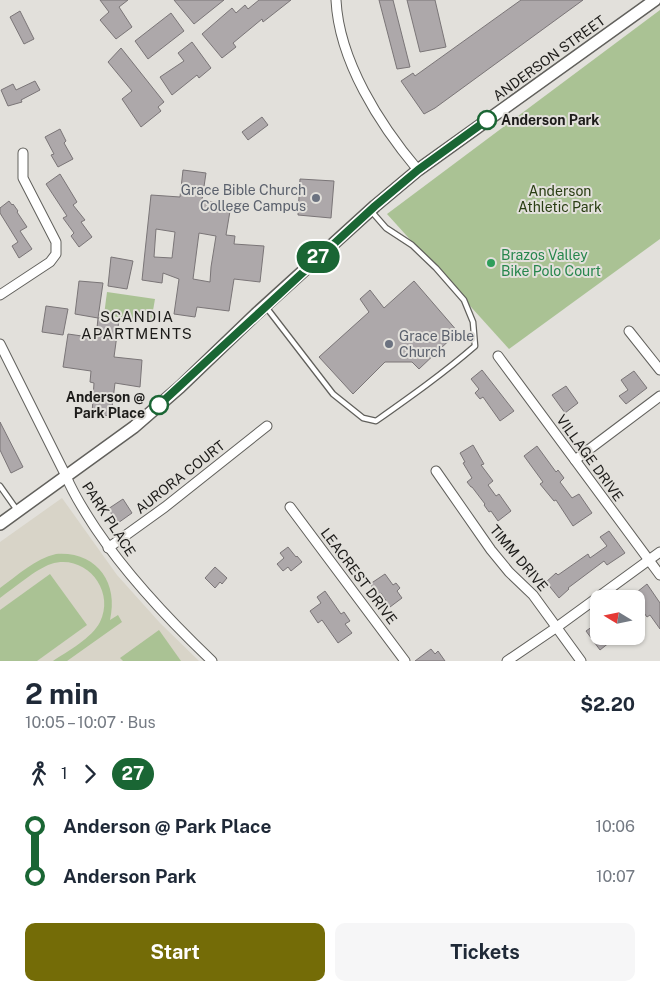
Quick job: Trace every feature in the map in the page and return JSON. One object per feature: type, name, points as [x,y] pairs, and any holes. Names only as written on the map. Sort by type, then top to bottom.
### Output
[{"type":"street","points":[[336,0],[342,35],[351,65],[369,102],[418,170]]},
{"type":"street","name":"ANDERSON STREET","points":[[0,524],[134,427],[180,387],[370,210],[418,170],[655,0]]},
{"type":"street","points":[[0,295],[50,262],[56,254],[56,242],[23,178],[23,153]]},
{"type":"street","points":[[629,331],[660,370]]},
{"type":"street","name":"PARK PLACE","points":[[0,344],[73,492],[108,548],[162,611],[212,661]]},
{"type":"street","name":"VILLAGE DRIVE","points":[[498,356],[660,575]]},
{"type":"street","points":[[575,460],[660,396]]},
{"type":"street","name":"AURORA COURT","points":[[108,548],[165,508],[268,426]]},
{"type":"street","name":"TIMM DRIVE","points":[[436,471],[491,550],[509,572],[533,595],[582,661]]},
{"type":"street","name":"LEACREST DRIVE","points":[[290,507],[405,661]]},
{"type":"street","points":[[507,661],[660,552]]},
{"type":"lane","points":[[265,306],[334,394],[363,418],[376,421],[416,393],[475,346],[473,322],[464,300],[436,268],[412,245],[386,228],[370,210]]},
{"type":"lane","points":[[0,486],[18,511]]},
{"type":"shaded area","points":[[62,498],[117,575],[160,623],[199,661],[0,661],[0,542]]},
{"type":"green space","name":"Anderson Athletic Park","points":[[660,10],[660,239],[509,349],[387,214]]},
{"type":"green space","points":[[107,292],[155,299],[151,322],[104,315]]},
{"type":"green space","points":[[56,554],[70,554],[83,558],[101,572],[111,593],[110,620],[118,615],[122,622],[67,661],[53,661],[86,639],[100,622],[104,610],[104,598],[100,587],[86,569],[64,562],[45,566],[0,598],[0,588],[34,564]]},
{"type":"green space","points":[[50,574],[87,625],[37,661],[0,661],[0,610]]},
{"type":"green space","points":[[159,630],[181,661],[123,661],[120,658]]},
{"type":"building","points":[[100,0],[128,0],[119,7],[132,27],[116,39],[100,20],[109,12]]},
{"type":"building","points":[[174,0],[224,0],[194,24]]},
{"type":"building","points":[[259,0],[291,0],[263,22],[262,19],[233,43],[236,47],[222,58],[202,34],[232,8],[236,13],[245,5],[248,9]]},
{"type":"building","points":[[379,0],[393,0],[410,67],[397,69]]},
{"type":"building","points":[[407,0],[435,0],[446,47],[420,52]]},
{"type":"building","points":[[521,0],[583,0],[435,108],[424,114],[401,81],[413,73],[415,76]]},
{"type":"building","points":[[20,11],[34,39],[24,44],[10,17]]},
{"type":"building","points":[[171,13],[184,31],[148,59],[135,41]]},
{"type":"building","points":[[192,42],[211,68],[199,78],[197,75],[172,95],[160,77],[184,61],[178,53]]},
{"type":"building","points":[[121,48],[164,102],[158,107],[161,111],[141,127],[122,99],[132,91],[108,62]]},
{"type":"building","points":[[35,81],[40,90],[21,100],[22,102],[8,106],[1,90],[13,84],[16,90]]},
{"type":"building","points":[[262,117],[268,125],[248,140],[242,132]]},
{"type":"building","points":[[60,129],[66,141],[64,143],[73,159],[58,167],[51,155],[54,154],[45,137]]},
{"type":"building","points":[[183,170],[206,173],[202,200],[231,205],[226,235],[235,236],[234,244],[264,246],[260,282],[234,279],[229,311],[197,307],[195,317],[174,314],[179,279],[163,273],[162,283],[142,280],[151,195],[180,197]],"holes":[[[156,229],[175,232],[172,258],[154,257]],[[199,233],[216,236],[210,282],[193,279]]]},
{"type":"building","points":[[60,174],[77,202],[73,205],[85,220],[81,222],[92,237],[79,247],[71,236],[74,233],[63,218],[67,216],[46,184]]},
{"type":"building","name":"Grace Bible Church College Campus","points":[[300,179],[334,181],[331,218],[298,215]]},
{"type":"building","points":[[9,201],[18,211],[27,227],[20,231],[32,249],[19,258],[12,246],[18,242],[0,213],[0,208]]},
{"type":"building","points":[[111,257],[133,261],[127,289],[108,286]]},
{"type":"building","points":[[79,281],[103,283],[98,318],[75,314]]},
{"type":"building","name":"Grace Bible Church","points":[[414,281],[458,332],[419,369],[412,362],[385,362],[353,394],[319,357],[369,312],[360,299],[370,290],[384,308]]},
{"type":"building","points":[[46,306],[68,309],[63,335],[42,332]]},
{"type":"building","points":[[98,318],[119,320],[114,357],[142,360],[140,387],[115,383],[111,416],[92,414],[94,383],[90,382],[91,371],[63,367],[68,334],[96,338]]},
{"type":"building","points":[[482,370],[514,411],[500,421],[483,397],[480,399],[475,393],[479,389],[471,379]]},
{"type":"building","points":[[634,371],[647,388],[626,404],[619,396],[628,390],[621,380]]},
{"type":"building","points":[[566,386],[578,403],[565,413],[552,395]]},
{"type":"building","points":[[0,422],[23,467],[11,473],[0,450]]},
{"type":"building","points":[[473,445],[484,464],[481,465],[493,481],[488,485],[496,496],[499,494],[511,511],[498,521],[467,482],[472,478],[463,463],[465,462],[460,453]]},
{"type":"building","points":[[537,446],[556,472],[558,470],[564,478],[560,482],[572,498],[579,494],[592,513],[573,526],[556,500],[554,501],[540,484],[543,482],[524,456]]},
{"type":"building","points":[[123,499],[132,513],[118,523],[108,509]]},
{"type":"building","points":[[609,531],[625,553],[607,565],[604,561],[568,588],[559,598],[546,582],[556,573],[558,575],[588,554],[590,558],[607,546],[600,537]]},
{"type":"building","points":[[288,547],[302,562],[291,571],[288,567],[283,571],[277,564],[284,558],[280,553]]},
{"type":"building","points":[[215,567],[227,578],[215,588],[205,578]]},
{"type":"building","points":[[385,574],[393,585],[396,583],[400,588],[397,591],[402,598],[390,607],[381,593],[378,595],[370,584]]},
{"type":"building","points":[[647,584],[660,603],[660,629],[650,615],[647,617],[645,614],[645,590],[640,590]]},
{"type":"building","points":[[325,591],[341,614],[344,612],[350,621],[345,624],[352,633],[338,643],[322,620],[318,623],[310,611],[321,603],[317,597]]},
{"type":"building","points":[[590,628],[590,636],[586,631]]},
{"type":"building","points":[[596,645],[606,645],[600,650]]},
{"type":"building","points":[[431,649],[435,654],[438,651],[445,661],[415,661]]},
{"type":"bus line","name":"27","points":[[159,405],[375,206],[418,170],[487,120]]},
{"type":"place","name":"Anderson Park","points":[[487,120]]},
{"type":"place","name":"Grace Bible Church College Campus","points":[[316,198]]},
{"type":"place","name":"Brazos Valley Bike Polo Court","points":[[491,263]]},
{"type":"place","name":"Grace Bible Church","points":[[389,344]]},
{"type":"place","name":"Anderson @ Park Place","points":[[159,405]]},
{"type":"district","name":"SCANDIA APARTMENTS","points":[[137,326]]}]
